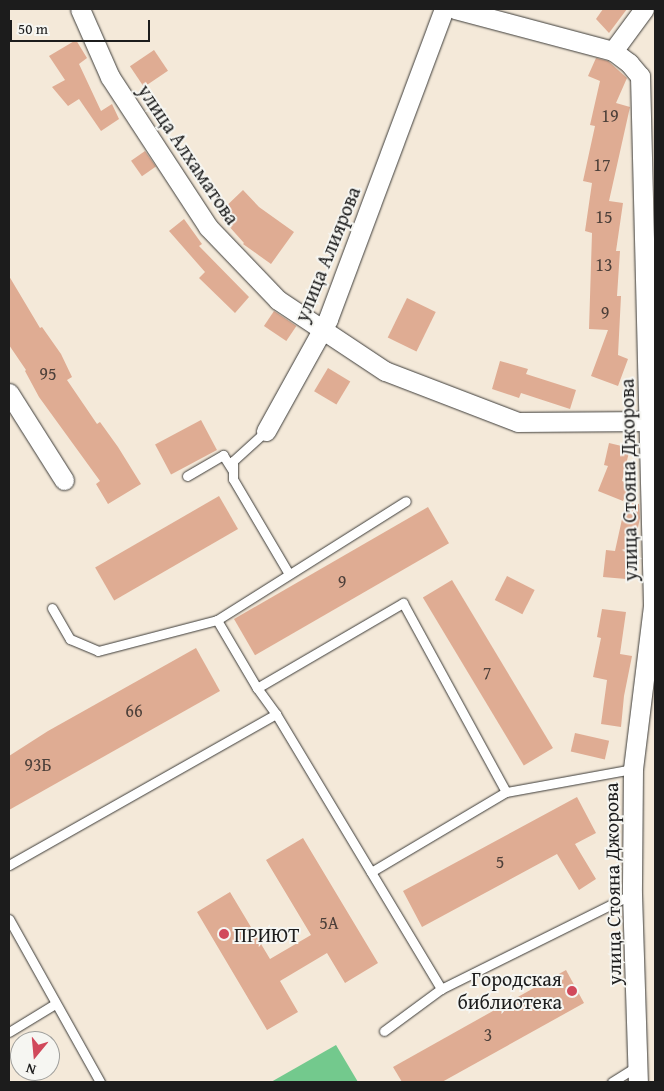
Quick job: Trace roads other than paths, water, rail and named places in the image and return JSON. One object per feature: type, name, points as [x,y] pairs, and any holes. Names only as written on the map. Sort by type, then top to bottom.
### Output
[{"type":"street","name":"улица Алхаматова","points":[[80,9],[110,77],[208,227],[278,300],[385,371],[518,422],[649,421]]},
{"type":"street","name":"улица Алиярова","points":[[266,430],[328,319],[444,9]]},
{"type":"street","name":"улица Стояна Джорова","points":[[455,9],[613,51],[629,63],[640,76],[653,606],[633,769],[632,894],[638,1074]]},
{"type":"street","points":[[613,51],[644,9]]},
{"type":"street","points":[[9,393],[64,480]]},
{"type":"lane","name":"улица Алиярова","points":[[233,471],[233,461],[266,430]]},
{"type":"lane","points":[[187,476],[223,455],[233,471],[233,479],[289,574]]},
{"type":"lane","points":[[52,608],[70,638],[98,651],[217,620],[406,501]]},
{"type":"lane","points":[[257,688],[403,602],[506,792]]},
{"type":"lane","points":[[217,620],[257,688],[276,714],[441,989]]},
{"type":"lane","points":[[9,865],[276,714]]},
{"type":"lane","points":[[371,872],[506,792],[633,769]]},
{"type":"lane","points":[[384,1031],[441,989],[632,894]]},
{"type":"lane","points":[[9,919],[100,1082]]},
{"type":"lane","points":[[9,1032],[56,1004]]},
{"type":"lane","points":[[612,1082],[638,1074]]},
{"type":"place","name":"ПРИЮТ","points":[[224,934]]},
{"type":"place","name":"Городская библиотека","points":[[572,991]]}]
